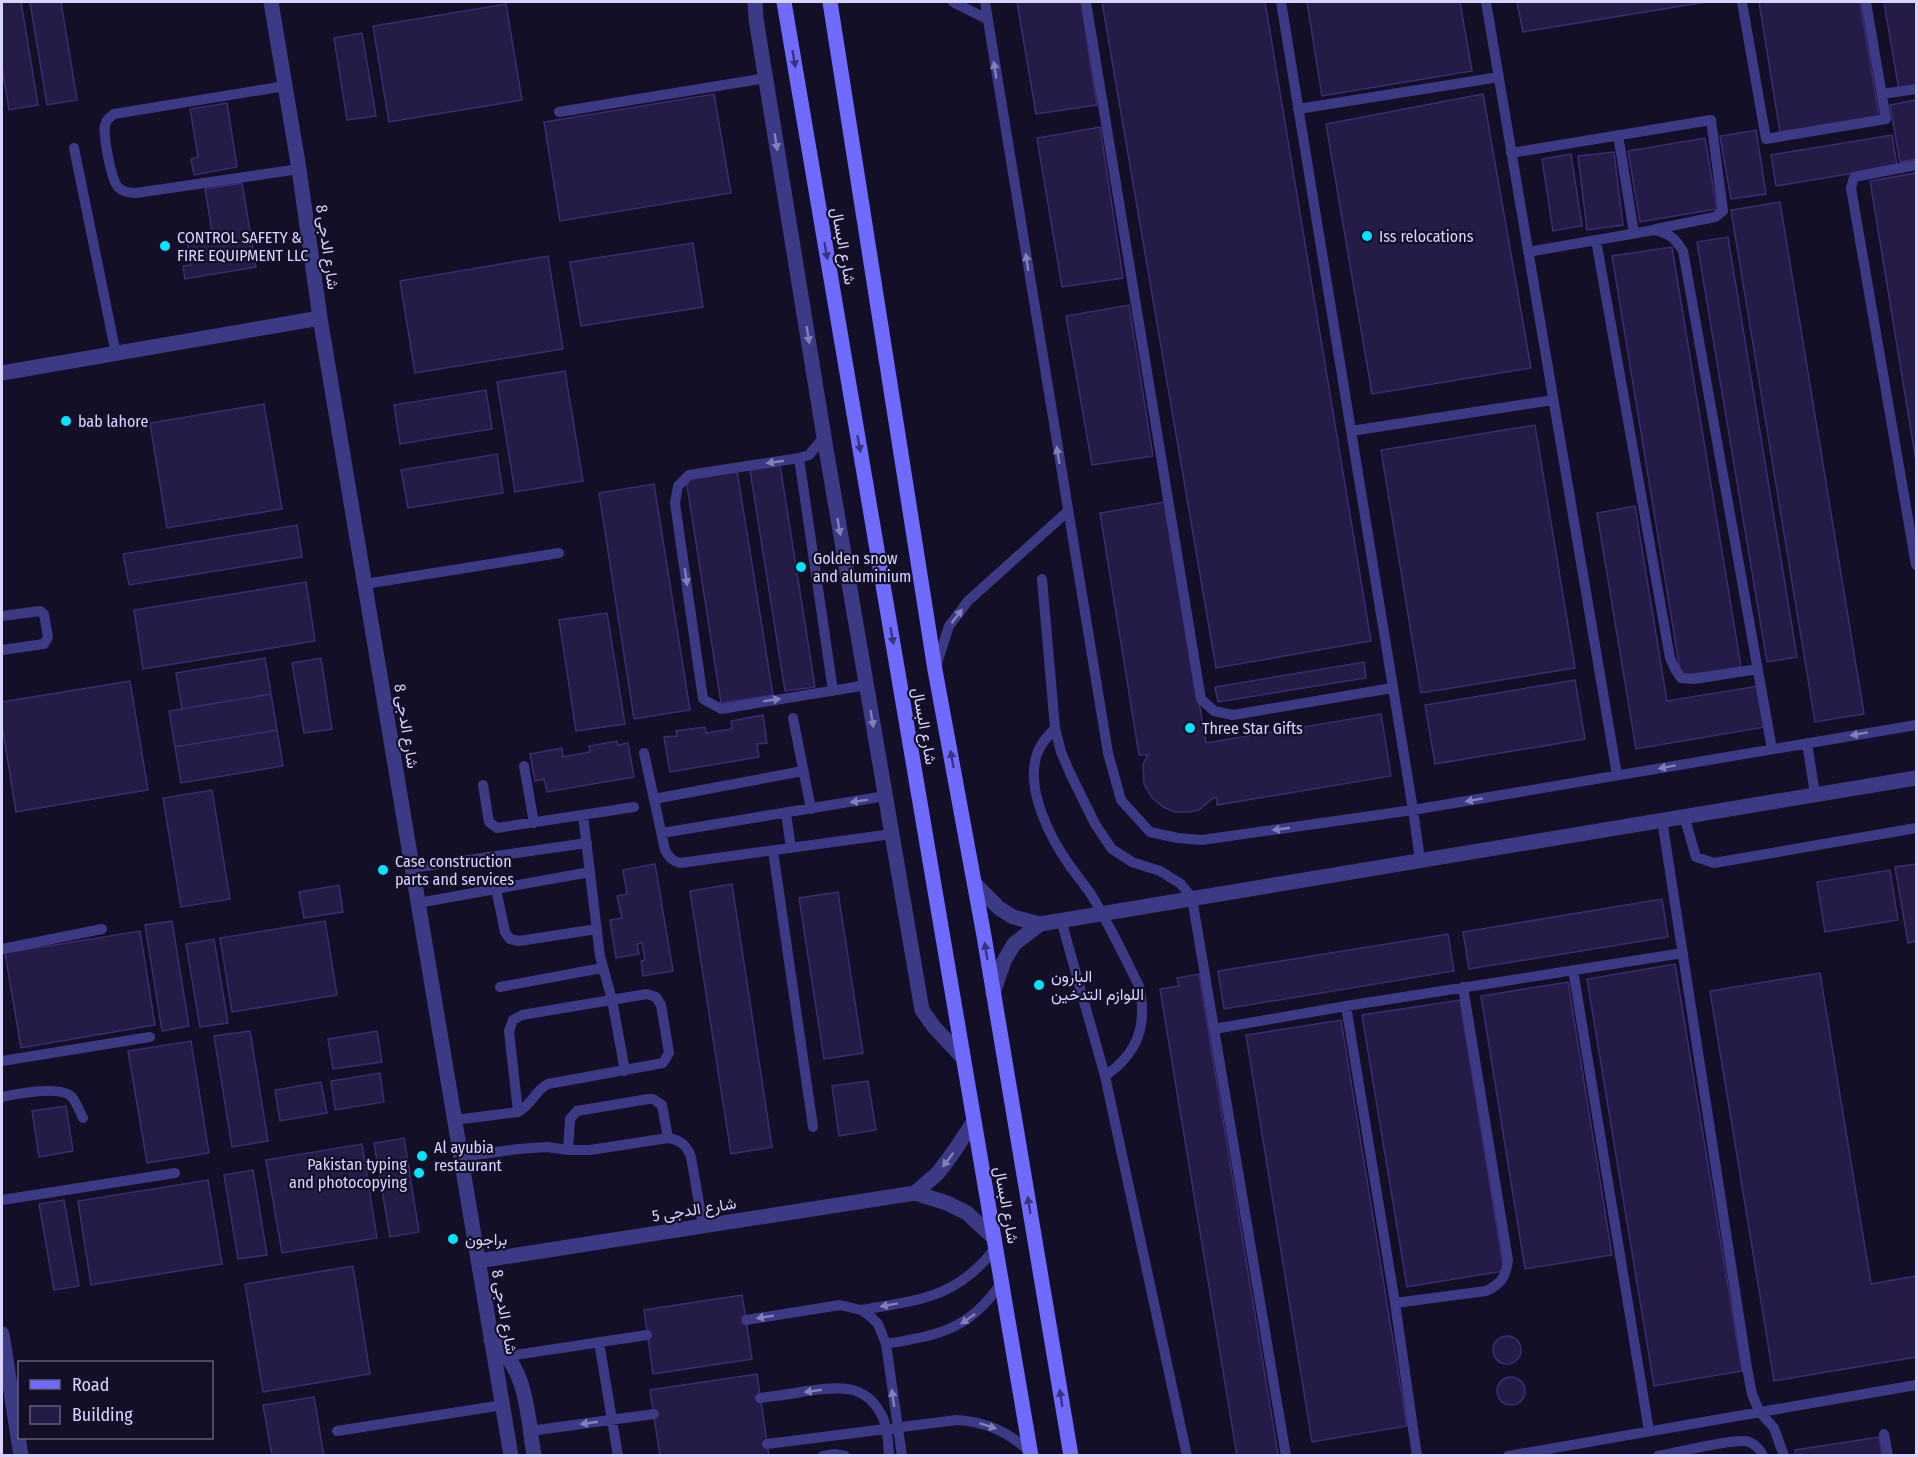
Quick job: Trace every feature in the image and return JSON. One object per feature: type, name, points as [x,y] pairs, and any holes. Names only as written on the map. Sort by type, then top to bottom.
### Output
[{"type":"street","name":"شارع الدجى 8","points":[[271,2],[299,170],[320,318],[511,1455]]},
{"type":"street","points":[[755,2],[824,437],[922,1010],[963,1059]]},
{"type":"street","name":"شارع البسال","points":[[784,2],[1031,1454]]},
{"type":"street","name":"شارع البسال","points":[[830,2],[935,670],[975,884],[1071,1455]]},
{"type":"street","points":[[2,373],[320,318]]},
{"type":"street","points":[[975,884],[999,908],[1013,916],[1040,924],[1917,778]]},
{"type":"street","points":[[993,993],[1004,961],[1014,944],[1040,924]]},
{"type":"street","points":[[915,1193],[938,1173],[974,1121]]},
{"type":"street","name":"شارع الدجى 5","points":[[478,1261],[915,1193],[947,1203],[967,1213],[995,1242]]},
{"type":"street","points":[[2,1334],[18,1436]]},
{"type":"street","points":[[492,1340],[508,1356],[518,1373],[534,1455]]},
{"type":"street","points":[[18,1439],[21,1455]]},
{"type":"lane","points":[[953,2],[987,19]]},
{"type":"lane","points":[[985,2],[1108,753],[1122,800],[1150,832],[1202,840],[1413,810],[1917,725]]},
{"type":"lane","points":[[1086,2],[1201,699],[1214,711],[1233,715],[1392,688]]},
{"type":"lane","points":[[1281,2],[1420,860]]},
{"type":"lane","points":[[1486,2],[1617,775]]},
{"type":"lane","points":[[1742,2],[1766,140],[1886,119],[1866,2]]},
{"type":"lane","points":[[1298,109],[1498,77]]},
{"type":"lane","points":[[559,112],[766,78]]},
{"type":"lane","points":[[285,86],[114,114],[105,127],[112,173],[117,186],[136,193],[299,170]]},
{"type":"lane","points":[[1882,94],[1917,89]]},
{"type":"lane","points":[[1511,153],[1711,120],[1723,212],[1715,217],[1653,230],[1528,252]]},
{"type":"lane","points":[[1618,135],[1634,233]]},
{"type":"lane","points":[[74,148],[116,354]]},
{"type":"lane","points":[[1917,165],[1854,177],[1851,189],[1917,565]]},
{"type":"lane","points":[[1653,230],[1666,233],[1676,239],[1683,252],[1772,749]]},
{"type":"lane","points":[[1596,240],[1672,664],[1681,678],[1694,679],[1758,669]]},
{"type":"lane","points":[[1351,431],[1552,400]]},
{"type":"lane","points":[[824,437],[809,455],[799,459],[689,475],[678,486],[675,503],[703,699],[721,709],[867,685]]},
{"type":"lane","points":[[799,459],[833,691]]},
{"type":"lane","points":[[935,670],[949,626],[968,601],[1067,512]]},
{"type":"lane","points":[[365,584],[559,553]]},
{"type":"lane","points":[[1042,579],[1055,728],[1061,752],[1070,773],[1095,825],[1112,849],[1132,862],[1160,871],[1181,884],[1192,898],[1286,1455]]},
{"type":"lane","points":[[2,616],[40,612],[44,614],[48,637],[44,644],[2,650]]},
{"type":"lane","points":[[793,718],[811,809]]},
{"type":"lane","points":[[1055,728],[1044,740],[1036,755],[1034,778],[1037,802],[1047,828],[1101,913],[1139,986],[1142,1001],[1141,1030],[1127,1057],[1105,1076]]},
{"type":"lane","points":[[1807,743],[1815,794]]},
{"type":"lane","points":[[644,753],[668,856],[680,863],[892,834]]},
{"type":"lane","points":[[524,766],[534,823]]},
{"type":"lane","points":[[654,799],[803,771]]},
{"type":"lane","points":[[483,786],[488,819],[491,825],[501,828],[634,807]]},
{"type":"lane","points":[[662,833],[885,796]]},
{"type":"lane","points":[[786,813],[791,848]]},
{"type":"lane","points":[[583,815],[602,968],[612,1000],[625,1071]]},
{"type":"lane","points":[[1684,816],[1696,856],[1714,863],[1917,828]]},
{"type":"lane","points":[[1662,820],[1747,1368],[1752,1394],[1760,1411],[1774,1428],[1784,1455]]},
{"type":"lane","points":[[412,868],[586,843]]},
{"type":"lane","points":[[772,851],[813,1127]]},
{"type":"lane","points":[[418,903],[590,872]]},
{"type":"lane","points":[[496,889],[505,932],[510,939],[519,941],[597,929]]},
{"type":"lane","points":[[1061,921],[1105,1076],[1188,1455]]},
{"type":"lane","points":[[2,949],[102,929]]},
{"type":"lane","points":[[1214,1029],[1683,953]]},
{"type":"lane","points":[[500,987],[602,968]]},
{"type":"lane","points":[[1574,970],[1649,1431]]},
{"type":"lane","points":[[1395,1303],[1486,1291],[1498,1286],[1506,1274],[1508,1260],[1463,987]]},
{"type":"lane","points":[[454,1120],[518,1112],[528,1105],[544,1086],[663,1063],[669,1053],[659,1000],[652,995],[612,1000],[522,1015],[513,1020],[509,1031],[518,1112]]},
{"type":"lane","points":[[1346,1006],[1395,1303],[1417,1455]]},
{"type":"lane","points":[[2,1061],[150,1037]]},
{"type":"lane","points":[[2,1097],[54,1091],[66,1093],[72,1097],[83,1118]]},
{"type":"lane","points":[[568,1150],[570,1119],[577,1111],[653,1099],[662,1105],[668,1138]]},
{"type":"lane","points":[[460,1157],[547,1147],[590,1150],[668,1138],[676,1139],[688,1149],[703,1226]]},
{"type":"lane","points":[[2,1200],[175,1173]]},
{"type":"lane","points":[[746,1320],[840,1305],[861,1310],[916,1300],[948,1290],[975,1272],[995,1242]]},
{"type":"lane","points":[[886,1344],[939,1334],[954,1328],[981,1309],[1001,1283]]},
{"type":"lane","points":[[861,1310],[878,1324],[886,1344],[892,1428],[889,1455]]},
{"type":"lane","points":[[508,1356],[647,1335]]},
{"type":"lane","points":[[599,1342],[618,1455]]},
{"type":"lane","points":[[1508,1455],[1917,1385]]},
{"type":"lane","points":[[760,1398],[835,1387],[863,1394],[874,1403],[892,1428],[902,1455]]},
{"type":"lane","points":[[337,1431],[503,1405]]},
{"type":"lane","points":[[530,1431],[654,1414]]},
{"type":"lane","points":[[767,1444],[937,1421],[973,1421],[1005,1432],[1031,1454]]},
{"type":"lane","points":[[1884,1434],[1888,1455]]},
{"type":"lane","points":[[816,1438],[821,1455],[845,1455]]},
{"type":"lane","points":[[1659,1455],[1735,1442],[1749,1442],[1763,1455]]},
{"type":"building","points":[[2,2],[21,2],[38,105],[9,110],[2,67]]},
{"type":"building","points":[[30,2],[61,2],[77,100],[47,105]]},
{"type":"building","points":[[1017,2],[1081,2],[1097,105],[1036,114]]},
{"type":"building","points":[[1102,2],[1265,2],[1371,641],[1216,668]]},
{"type":"building","points":[[1307,2],[1460,2],[1472,71],[1322,96]]},
{"type":"building","points":[[1517,2],[1706,2],[1523,32]]},
{"type":"building","points":[[1759,2],[1860,2],[1879,116],[1780,132]]},
{"type":"building","points":[[1884,2],[1916,2],[1916,88],[1899,91]]},
{"type":"building","points":[[506,4],[522,100],[389,122],[373,26]]},
{"type":"building","points":[[362,33],[376,116],[347,120],[334,38]]},
{"type":"building","points":[[714,94],[731,193],[560,221],[544,122]]},
{"type":"building","points":[[1483,94],[1531,368],[1372,394],[1326,124]]},
{"type":"building","points":[[1916,100],[1916,159],[1900,162],[1890,105]]},
{"type":"building","points":[[227,103],[237,167],[194,175],[191,159],[198,157],[190,109]]},
{"type":"building","points":[[1100,127],[1123,278],[1062,287],[1037,138]]},
{"type":"building","points":[[1756,130],[1766,194],[1731,199],[1720,136]]},
{"type":"building","points":[[1892,135],[1897,166],[1776,186],[1771,155]]},
{"type":"building","points":[[1705,138],[1717,209],[1640,222],[1628,151]]},
{"type":"building","points":[[1614,152],[1623,225],[1587,230],[1578,156]]},
{"type":"building","points":[[1571,154],[1582,226],[1553,231],[1542,159]]},
{"type":"building","points":[[1916,173],[1916,461],[1870,181]]},
{"type":"building","points":[[242,183],[256,267],[185,279],[183,266],[191,265],[187,242],[213,237],[205,189]]},
{"type":"building","points":[[1780,202],[1864,714],[1815,722],[1731,210]]},
{"type":"building","points":[[1728,237],[1797,657],[1767,662],[1697,242]]},
{"type":"building","points":[[693,243],[703,307],[581,326],[570,262]]},
{"type":"building","points":[[1672,247],[1741,667],[1681,676],[1612,256]]},
{"type":"building","points":[[548,256],[563,349],[415,373],[400,281]]},
{"type":"building","points":[[1129,305],[1153,456],[1092,465],[1066,316]]},
{"type":"building","points":[[565,371],[583,481],[515,492],[497,382]]},
{"type":"building","points":[[486,390],[492,429],[400,444],[394,405]]},
{"type":"building","points":[[264,404],[282,509],[167,528],[150,423]]},
{"type":"building","points":[[1535,425],[1575,668],[1421,693],[1381,450]]},
{"type":"building","points":[[497,454],[503,493],[408,508],[401,470]]},
{"type":"building","points":[[780,465],[815,687],[785,691],[750,470]]},
{"type":"building","points":[[737,471],[773,695],[721,703],[686,479]]},
{"type":"building","points":[[654,484],[690,710],[634,719],[599,493]]},
{"type":"building","points":[[1165,502],[1206,743],[1381,714],[1391,776],[1217,805],[1217,798],[1213,798],[1199,810],[1189,812],[1175,812],[1152,798],[1144,784],[1143,764],[1148,755],[1139,755],[1100,513]]},
{"type":"building","points":[[1635,506],[1667,701],[1758,686],[1765,727],[1636,749],[1597,513]]},
{"type":"building","points":[[297,525],[302,557],[129,585],[123,554]]},
{"type":"building","points":[[306,582],[315,641],[143,669],[134,610]]},
{"type":"building","points":[[607,613],[625,724],[576,731],[559,620]]},
{"type":"building","points":[[265,658],[271,694],[182,709],[176,673]]},
{"type":"building","points":[[321,658],[332,729],[304,733],[292,663]]},
{"type":"building","points":[[1364,662],[1366,678],[1218,702],[1215,687]]},
{"type":"building","points":[[1575,680],[1585,739],[1435,764],[1425,705]]},
{"type":"building","points":[[130,681],[148,790],[16,812],[2,725],[2,702]]},
{"type":"building","points":[[271,694],[277,730],[175,747],[169,711]]},
{"type":"building","points":[[763,715],[767,743],[757,744],[759,757],[670,772],[664,737],[677,736],[676,731],[705,727],[706,733],[732,729],[731,721]]},
{"type":"building","points":[[277,730],[283,766],[181,783],[175,747]]},
{"type":"building","points":[[617,741],[618,745],[628,743],[634,777],[547,792],[544,779],[535,781],[530,754],[562,748],[563,757],[590,752],[589,746]]},
{"type":"building","points":[[212,790],[230,899],[181,907],[163,798]]},
{"type":"building","points":[[655,864],[673,971],[643,976],[641,961],[645,960],[642,943],[637,944],[639,954],[616,958],[610,920],[622,918],[617,896],[627,894],[623,870]]},
{"type":"building","points":[[1916,864],[1916,941],[1908,943],[1895,867]]},
{"type":"building","points":[[1890,870],[1898,920],[1825,932],[1817,882]]},
{"type":"building","points":[[732,884],[772,1147],[731,1154],[690,891]]},
{"type":"building","points":[[339,885],[343,912],[304,918],[299,892]]},
{"type":"building","points":[[838,892],[863,1053],[824,1059],[799,898]]},
{"type":"building","points":[[1662,899],[1668,937],[1469,969],[1463,932]]},
{"type":"building","points":[[172,921],[189,1026],[162,1031],[145,925]]},
{"type":"building","points":[[325,921],[337,995],[232,1012],[220,938]]},
{"type":"building","points":[[140,931],[155,1025],[21,1048],[5,953]]},
{"type":"building","points":[[1448,934],[1454,971],[1224,1009],[1218,971]]},
{"type":"building","points":[[214,939],[228,1023],[200,1027],[186,944]]},
{"type":"building","points":[[1675,964],[1742,1371],[1654,1386],[1587,979]]},
{"type":"building","points":[[1820,973],[1871,1284],[1916,1276],[1916,1357],[1774,1381],[1710,991]]},
{"type":"building","points":[[1199,974],[1278,1454],[1268,1456],[1237,1456],[1160,989],[1179,986],[1177,978]]},
{"type":"building","points":[[1568,982],[1612,1255],[1525,1269],[1481,996]]},
{"type":"building","points":[[1460,1000],[1504,1271],[1407,1287],[1362,1015]]},
{"type":"building","points":[[1341,1020],[1407,1426],[1312,1442],[1246,1035]]},
{"type":"building","points":[[250,1031],[268,1141],[232,1147],[214,1036]]},
{"type":"building","points":[[377,1031],[382,1062],[333,1069],[328,1039]]},
{"type":"building","points":[[191,1041],[209,1153],[147,1163],[128,1051]]},
{"type":"building","points":[[380,1073],[384,1102],[335,1110],[331,1081]]},
{"type":"building","points":[[868,1081],[876,1130],[839,1136],[832,1086]]},
{"type":"building","points":[[321,1082],[327,1113],[280,1121],[275,1090]]},
{"type":"building","points":[[66,1106],[73,1151],[39,1157],[32,1111]]},
{"type":"building","points":[[404,1138],[419,1232],[390,1237],[374,1143]]},
{"type":"building","points":[[362,1144],[377,1238],[282,1253],[266,1160]]},
{"type":"building","points":[[253,1170],[267,1255],[238,1259],[224,1175]]},
{"type":"building","points":[[208,1180],[222,1264],[91,1285],[78,1201]]},
{"type":"building","points":[[64,1200],[79,1286],[54,1290],[39,1204]]},
{"type":"building","points":[[353,1266],[370,1374],[263,1392],[245,1284]]},
{"type":"building","points":[[742,1295],[752,1359],[653,1374],[644,1310]]},
{"type":"building","points":[[1507,1336],[1517,1340],[1521,1350],[1517,1360],[1507,1364],[1497,1360],[1493,1350],[1497,1340]]},
{"type":"building","points":[[757,1374],[769,1456],[660,1456],[650,1390]]},
{"type":"building","points":[[1511,1377],[1521,1381],[1525,1391],[1521,1401],[1511,1405],[1501,1401],[1497,1391],[1501,1381]]},
{"type":"building","points":[[314,1397],[324,1456],[272,1456],[263,1405]]},
{"type":"building","points":[[1879,1437],[1882,1456],[1796,1456],[1795,1450]]},
{"type":"place","name":"Iss relocations","points":[[1367,236]]},
{"type":"place","name":"CONTROL SAFETY & FIRE EQUIPMENT LLC","points":[[165,246]]},
{"type":"place","name":"bab lahore","points":[[66,421]]},
{"type":"place","name":"Golden snow and aluminium","points":[[801,567]]},
{"type":"place","name":"Three Star Gifts","points":[[1190,728]]},
{"type":"place","name":"Case construction parts and services","points":[[383,870]]},
{"type":"place","name":"البارون اللوازم التدخين","points":[[1039,985]]},
{"type":"place","name":"Al ayubia restaurant","points":[[422,1156]]},
{"type":"place","name":"Pakistan typing and photocopying","points":[[419,1173]]},
{"type":"place","name":"براجون","points":[[453,1239]]}]
